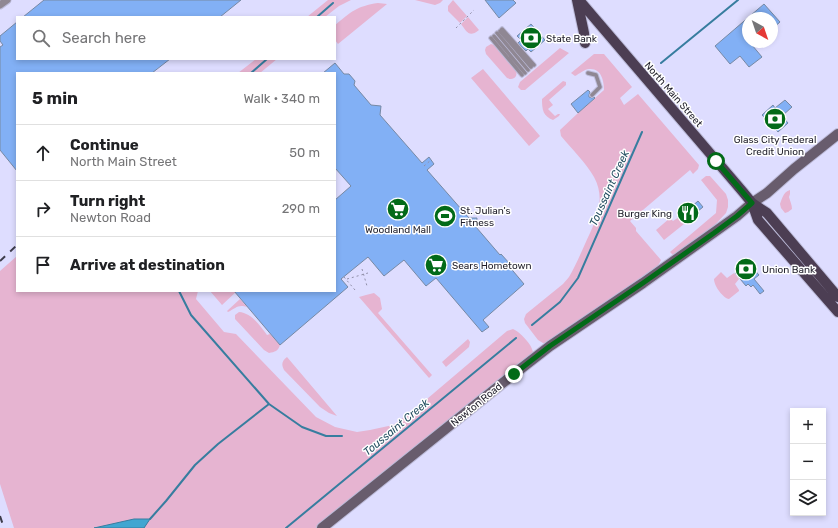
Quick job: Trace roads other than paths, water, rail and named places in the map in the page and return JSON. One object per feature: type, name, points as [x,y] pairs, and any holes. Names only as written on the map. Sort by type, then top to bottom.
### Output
[{"type":"main road","points":[[578,0],[585,43]]},
{"type":"main road","name":"North Main Street","points":[[578,0],[752,203]]},
{"type":"main road","points":[[752,203],[767,213],[838,297]]},
{"type":"main road","points":[[752,203],[758,220],[838,312]]},
{"type":"street","points":[[0,5],[6,0]]},
{"type":"street","name":"Newton Road","points":[[322,528],[550,346],[714,233],[767,193],[794,169],[838,134]]},
{"type":"lane","points":[[497,33],[528,70]]},
{"type":"lane","points":[[497,33],[528,70]]},
{"type":"lane","points":[[497,33],[528,70]]},
{"type":"lane","points":[[588,74],[596,75],[600,87],[592,95]]},
{"type":"water","points":[[134,519],[150,519],[144,528],[94,528]]},
{"type":"waterway","name":"Toussaint Creek","points":[[661,63],[738,0]]},
{"type":"waterway","points":[[318,16],[333,3]]},
{"type":"waterway","points":[[252,72],[266,60]]},
{"type":"waterway","name":"Toussaint Creek","points":[[532,325],[560,302],[578,278],[642,132]]},
{"type":"waterway","points":[[180,292],[191,315],[269,404],[302,427],[326,436],[342,436]]},
{"type":"waterway","name":"Toussaint Creek","points":[[286,528],[516,338]]},
{"type":"waterway","points":[[150,519],[195,465],[218,444],[269,404]]},
{"type":"railway","points":[[0,261],[16,246]]},
{"type":"railway","points":[[0,516],[4,528]]},
{"type":"place","name":"State Bank","points":[[531,38]]},
{"type":"place","name":"Glass City Federal Credit Union","points":[[775,119]]},
{"type":"place","name":"Woodland Mall","points":[[398,209]]},
{"type":"place","name":"Burger King","points":[[688,213]]},
{"type":"place","name":"St. Julian's Fitness","points":[[445,216]]},
{"type":"place","name":"Sears Hometown","points":[[436,265]]},
{"type":"place","name":"Union Bank","points":[[746,269]]}]
